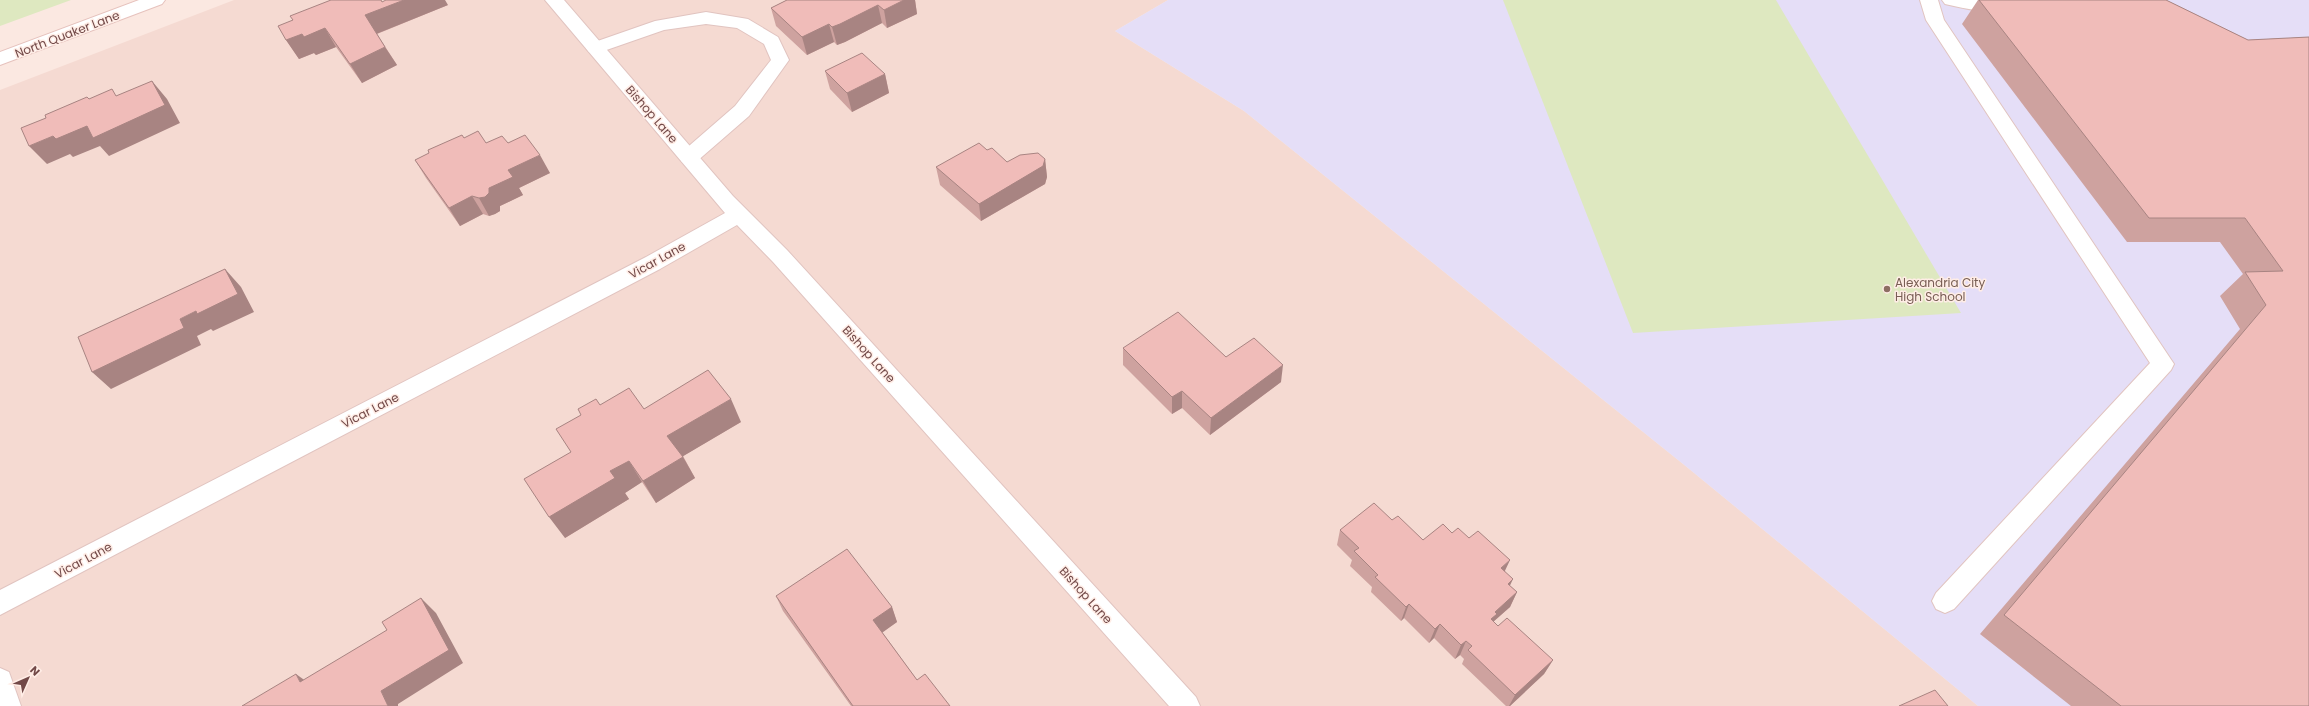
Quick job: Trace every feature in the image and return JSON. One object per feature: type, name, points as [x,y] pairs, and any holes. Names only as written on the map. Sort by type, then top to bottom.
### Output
[{"type":"street","name":"North Quaker Lane","points":[[0,59],[156,0]]},
{"type":"street","name":"Bishop Lane","points":[[554,0],[739,214],[790,268],[1187,706]]},
{"type":"street","points":[[1929,0],[1935,20],[2163,364],[1945,602]]},
{"type":"street","points":[[1951,0],[1982,6],[2019,4]]},
{"type":"street","points":[[595,48],[661,25],[706,18],[742,23],[772,41],[780,60],[764,84],[742,110],[689,157]]},
{"type":"street","name":"Vicar Lane","points":[[0,603],[653,263],[739,214]]},
{"type":"street","points":[[0,681],[8,706]]},
{"type":"shaded area","points":[[234,0],[1168,0],[1115,31],[1244,111],[1688,468],[1978,706],[0,706],[0,90]]},
{"type":"shaded area","name":"Alexandria City High School","points":[[1168,0],[2309,0],[2309,706],[1978,706],[1688,468],[1244,111],[1115,31]]},
{"type":"green space","points":[[0,0],[71,0],[0,26]]},
{"type":"green space","points":[[1503,0],[1776,0],[1961,313],[1633,333]]},
{"type":"building","points":[[331,0],[381,0],[382,2],[386,0],[404,0],[365,15],[385,47],[350,64],[325,28],[304,37],[302,34],[286,40],[278,26],[293,20],[290,16]]},
{"type":"building","points":[[787,0],[904,0],[884,10],[878,5],[840,24],[832,27],[829,24],[802,37],[771,8]]},
{"type":"building","points":[[1979,0],[2166,0],[2248,40],[2309,37],[2309,706],[2121,706],[2004,615],[2266,305],[2245,272],[2283,271],[2245,218],[2149,218]]},
{"type":"building","points":[[862,53],[885,74],[847,93],[825,71]]},
{"type":"building","points":[[152,81],[165,105],[93,138],[87,126],[56,139],[53,136],[29,146],[21,128],[46,118],[45,115],[87,97],[89,99],[112,89],[116,96]]},
{"type":"building","points":[[478,131],[486,143],[502,136],[508,143],[525,135],[540,155],[508,170],[513,177],[489,188],[489,193],[485,197],[479,198],[472,196],[449,208],[415,160],[429,153],[428,150],[462,135],[464,138]]},
{"type":"building","points":[[979,143],[987,150],[992,148],[1007,162],[1020,155],[1038,153],[1045,159],[1043,166],[979,204],[936,167]]},
{"type":"building","points":[[225,269],[238,294],[197,314],[196,311],[180,319],[184,328],[92,372],[78,337]]},
{"type":"building","points":[[1178,312],[1226,357],[1254,338],[1283,365],[1211,418],[1182,391],[1172,397],[1123,348]]},
{"type":"building","points":[[708,370],[731,399],[667,436],[683,457],[643,481],[629,461],[610,471],[615,478],[549,517],[524,479],[571,452],[556,429],[581,415],[578,409],[596,399],[600,405],[629,388],[644,409]]},
{"type":"building","points":[[1374,503],[1392,520],[1398,516],[1423,540],[1443,524],[1452,533],[1458,528],[1469,538],[1478,531],[1510,560],[1501,568],[1513,579],[1508,584],[1517,592],[1495,612],[1497,614],[1491,619],[1498,626],[1507,618],[1553,660],[1515,695],[1468,650],[1472,646],[1466,641],[1461,645],[1440,624],[1435,629],[1409,604],[1406,607],[1375,577],[1378,575],[1354,551],[1359,548],[1340,530]]},
{"type":"building","points":[[847,549],[892,607],[873,620],[917,680],[925,674],[950,706],[853,706],[776,596]]},
{"type":"building","points":[[421,598],[449,650],[381,691],[388,706],[242,706],[296,674],[300,682],[387,630],[382,622]]},
{"type":"building","points":[[1935,690],[1948,706],[1899,706]]},
{"type":"place","name":"Alexandria City High School","points":[[1887,289]]}]
